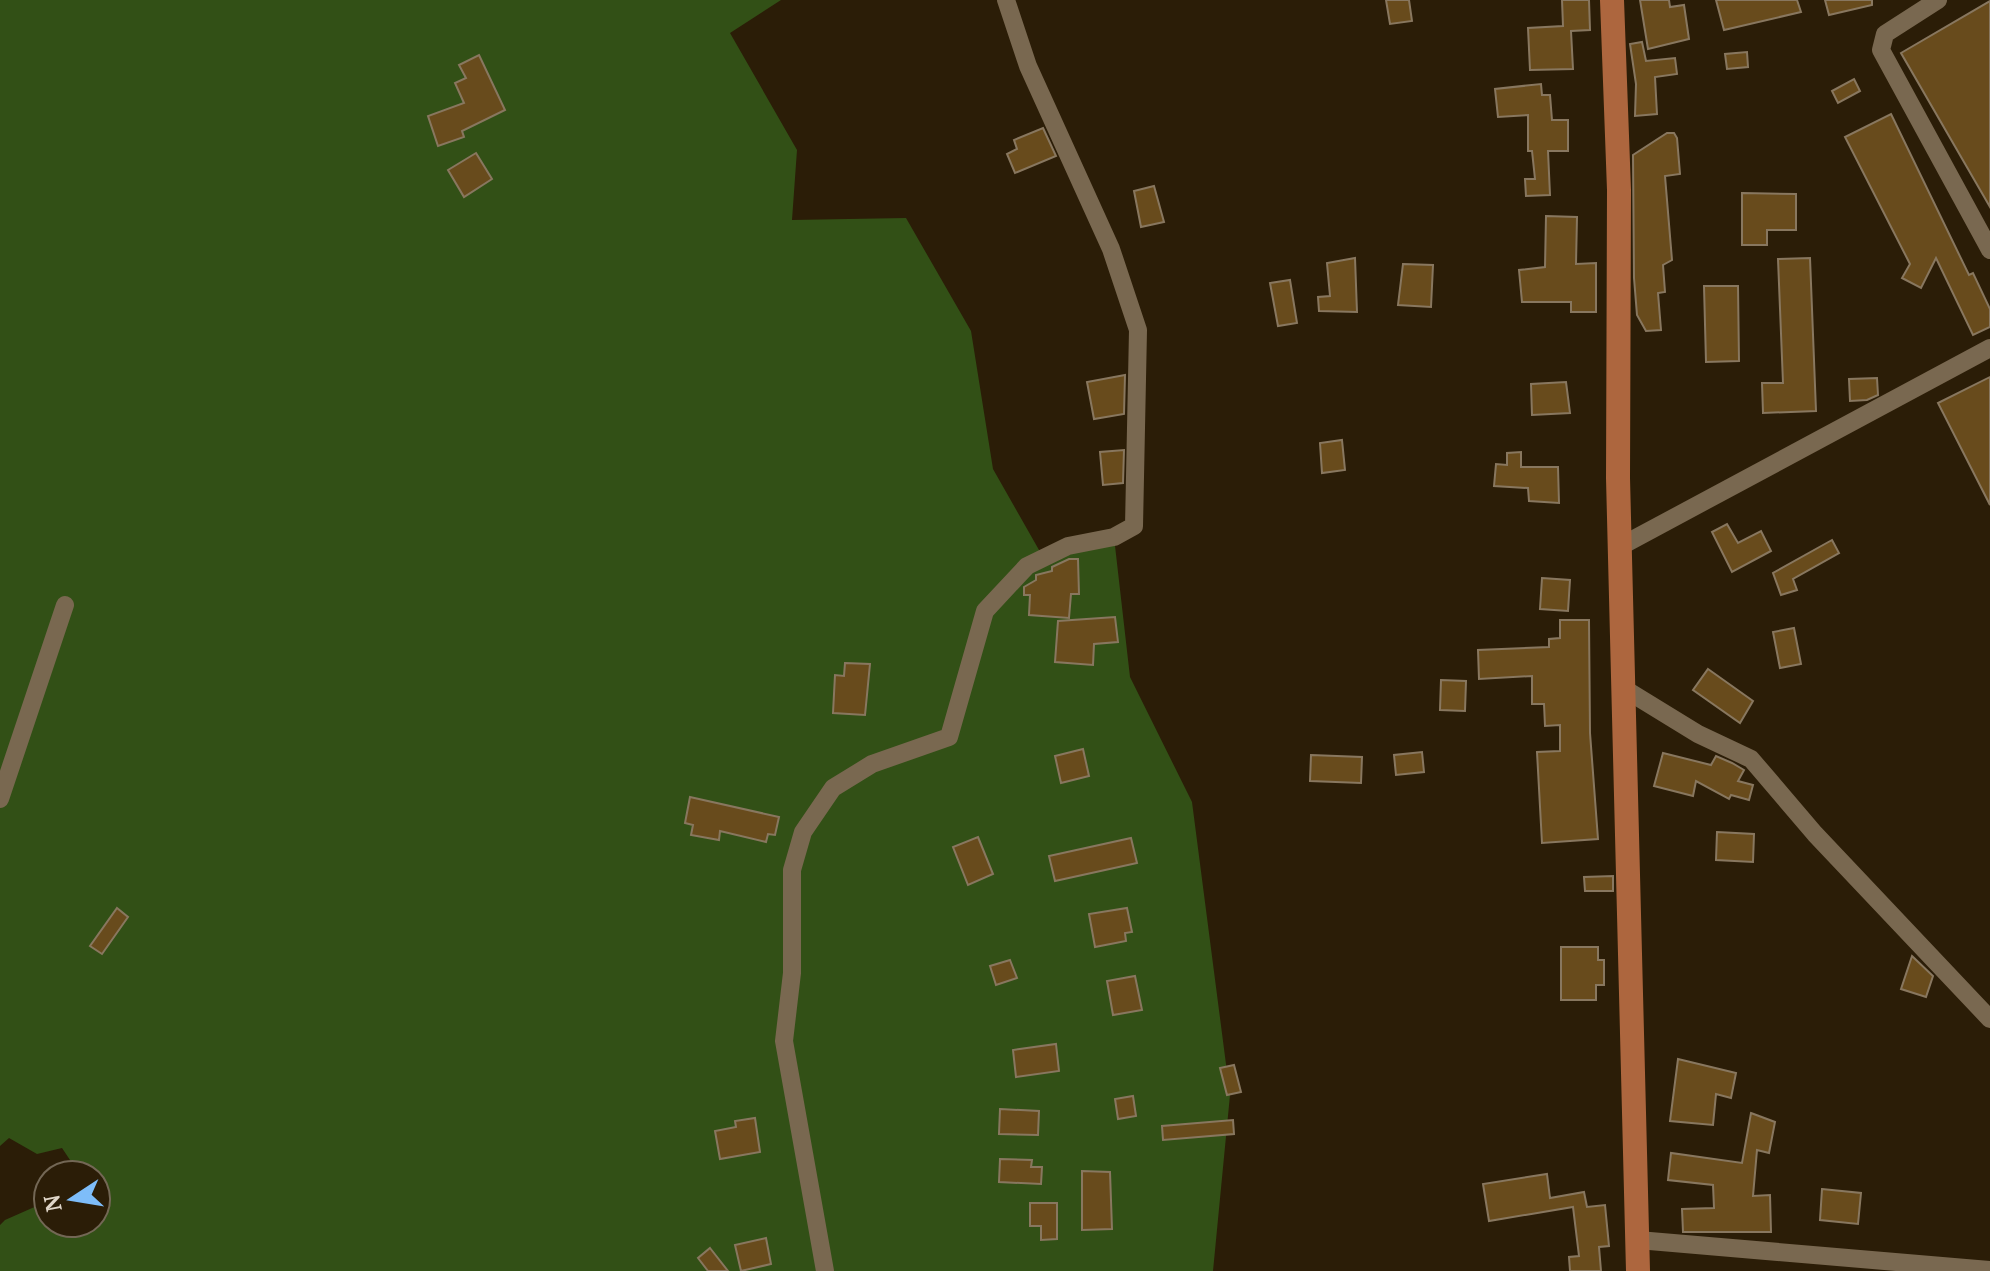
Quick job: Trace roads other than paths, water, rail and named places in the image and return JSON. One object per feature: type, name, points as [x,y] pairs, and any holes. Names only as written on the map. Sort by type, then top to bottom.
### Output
[{"type":"main road","points":[[1612,0],[1619,190],[1618,478],[1638,1271]]},
{"type":"street","points":[[825,1271],[784,1041],[792,973],[792,870],[803,832],[833,788],[872,764],[949,737],[985,611],[1027,566],[1068,546],[1114,537],[1134,526],[1138,330],[1111,249],[1028,66],[1006,0]]},
{"type":"street","points":[[1938,0],[1885,34],[1881,50],[1990,250]]},
{"type":"street","points":[[1621,546],[1990,348]]},
{"type":"street","points":[[0,799],[65,605]]},
{"type":"street","points":[[1623,688],[1698,734],[1751,759],[1815,834],[1990,1019]]},
{"type":"street","points":[[1638,1240],[1990,1270]]}]
